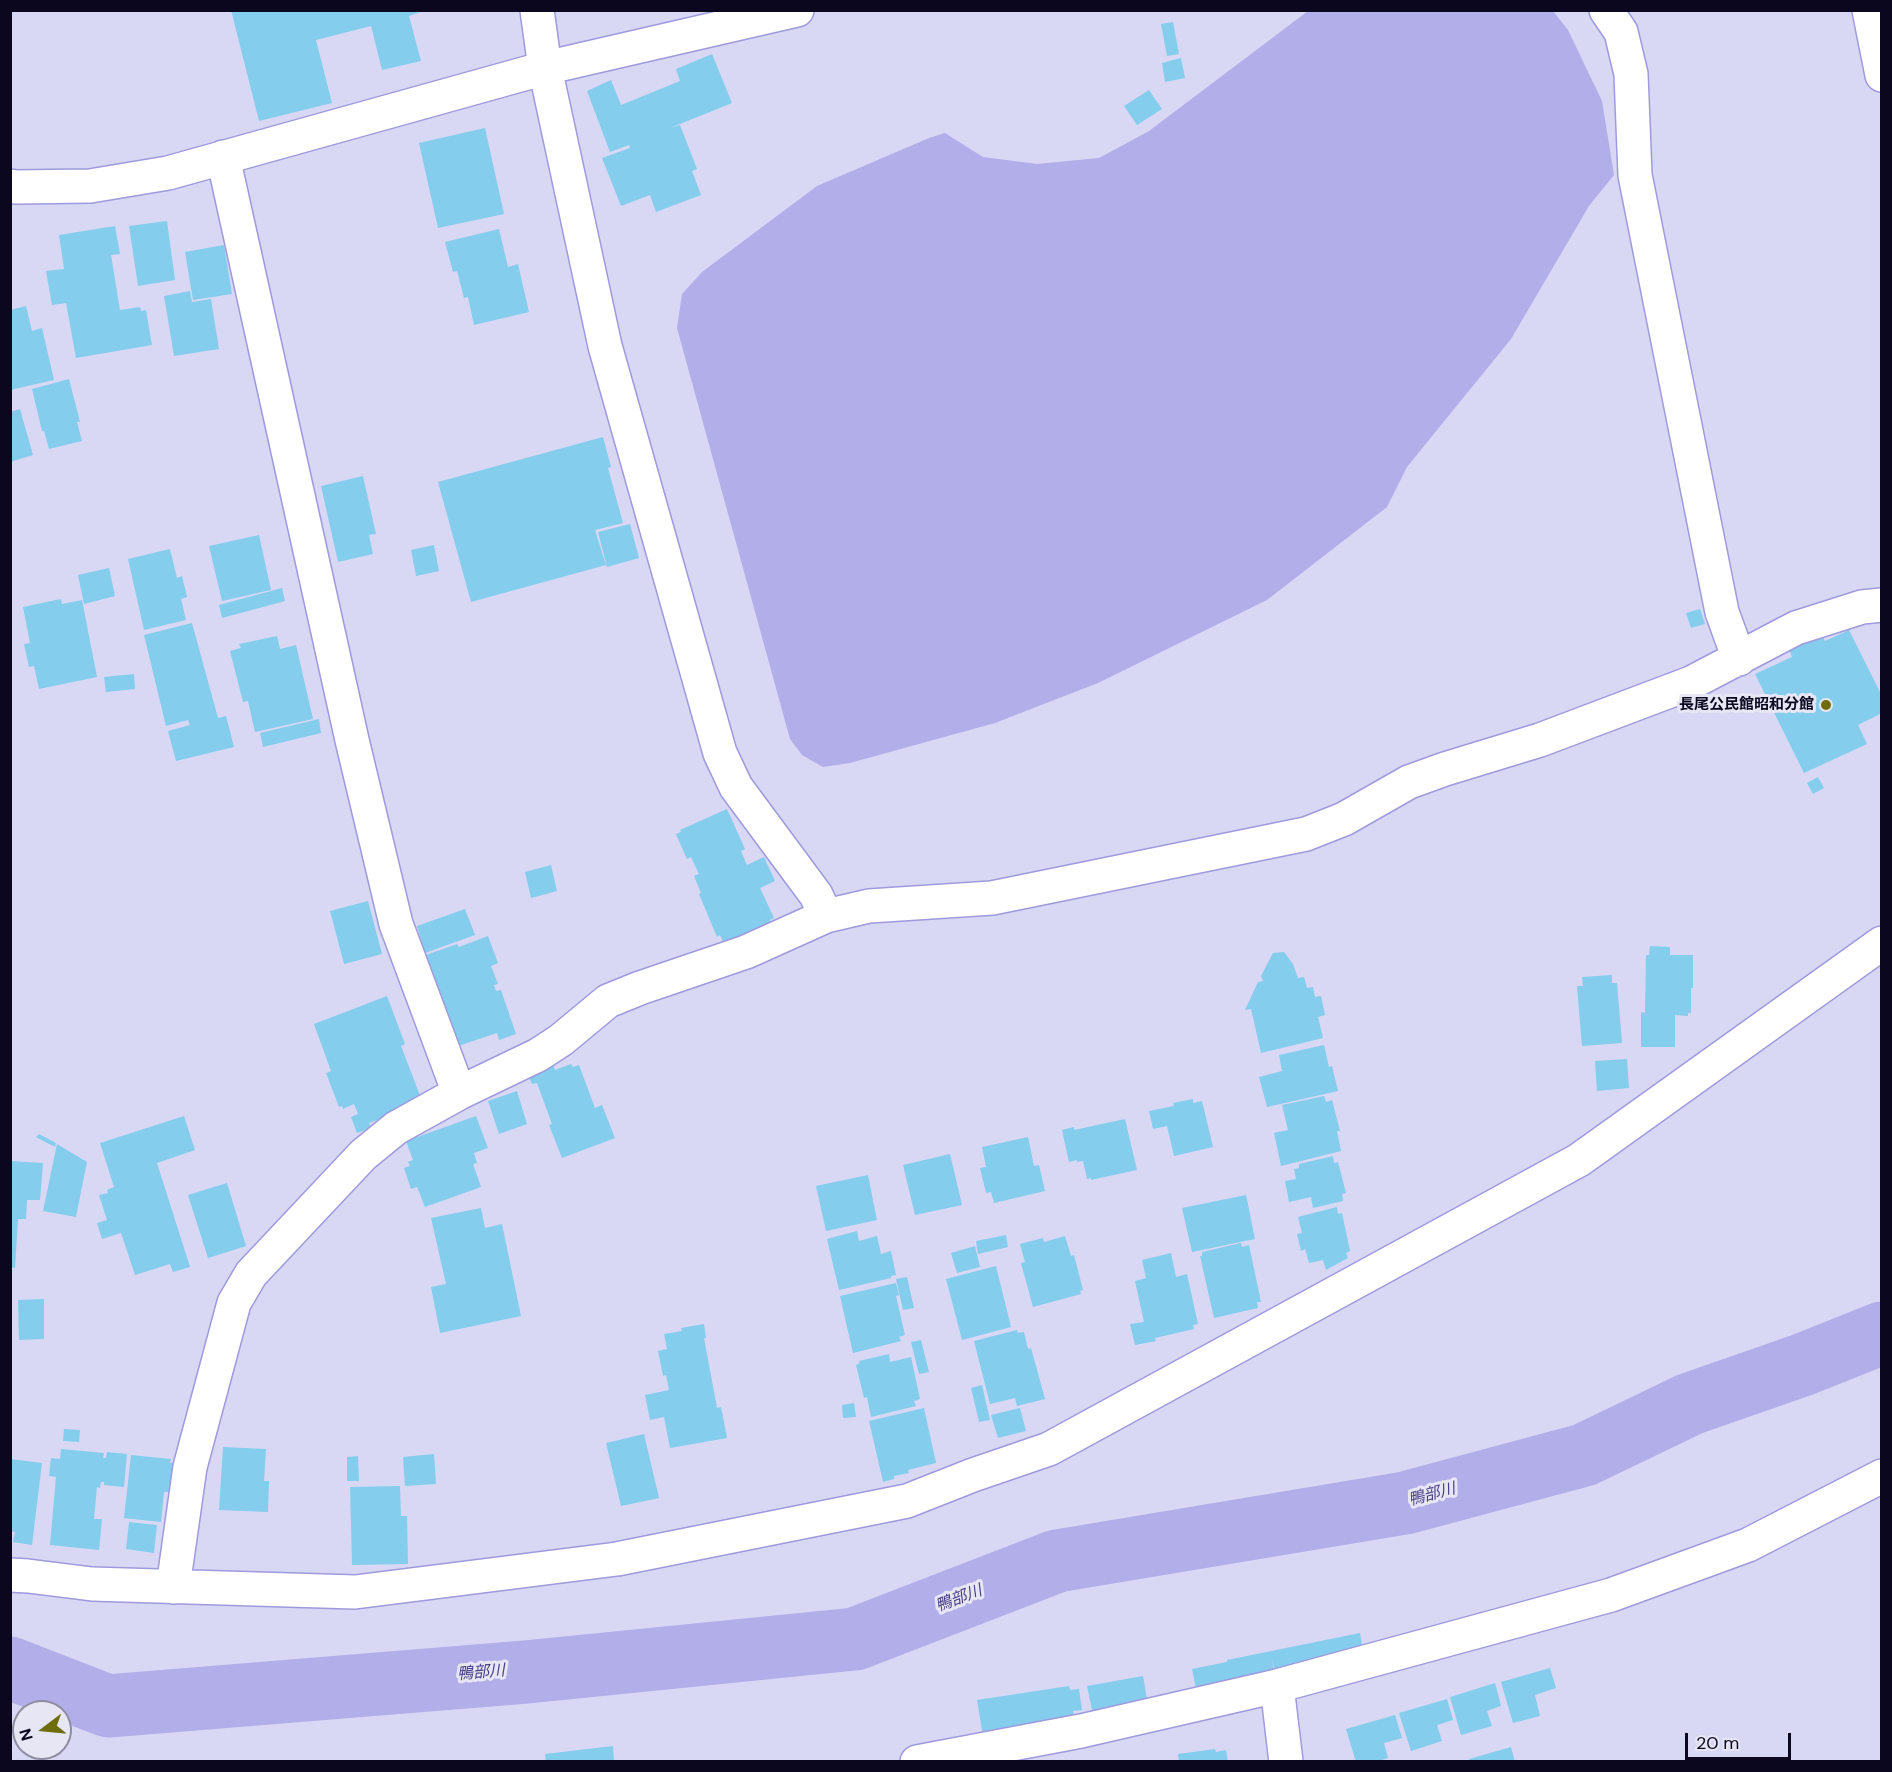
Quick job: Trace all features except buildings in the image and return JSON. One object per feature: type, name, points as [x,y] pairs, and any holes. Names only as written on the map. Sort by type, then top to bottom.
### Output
[{"type":"street","points":[[537,10],[545,68],[605,346],[720,753],[736,787],[816,896],[826,916]]},
{"type":"street","points":[[10,186],[90,186],[168,172],[545,68],[797,10]]},
{"type":"street","points":[[1606,10],[1621,32],[1630,74],[1635,175],[1722,612],[1739,659]]},
{"type":"street","points":[[1869,10],[1881,75]]},
{"type":"street","points":[[223,157],[352,740],[396,924],[459,1093]]},
{"type":"street","points":[[173,1587],[190,1467],[234,1303],[251,1274],[363,1155],[396,1128],[459,1093],[538,1055],[561,1040],[608,1001],[746,952],[826,916],[869,906],[992,898],[1306,834],[1344,819],[1409,782],[1445,768],[1540,740],[1691,683],[1796,628],[1862,607],[1881,605]]},
{"type":"street","points":[[10,1575],[92,1584],[355,1592],[617,1559],[907,1501],[1049,1449],[1579,1160],[1881,943]]},
{"type":"street","points":[[917,1761],[1081,1731],[1277,1686],[1611,1595],[1748,1545],[1881,1476]]},
{"type":"street","points":[[1277,1686],[1286,1761]]},
{"type":"shaded area","points":[[1308,11],[1553,11],[1568,30],[1602,101],[1614,175],[1589,206],[1511,339],[1407,467],[1387,507],[1267,600],[1098,683],[995,723],[850,763],[823,767],[802,755],[790,739],[677,328],[682,294],[702,272],[817,186],[929,138],[945,133],[983,157],[1037,164],[1099,158],[1149,131]]},
{"type":"waterway","name":"鴨部川","points":[[10,1668],[108,1706],[526,1672],[855,1639],[1057,1561],[1405,1503],[1584,1455],[1690,1404],[1802,1365],[1882,1333]]},
{"type":"place","name":"長尾公民館昭和分館","points":[[1826,705]]}]
